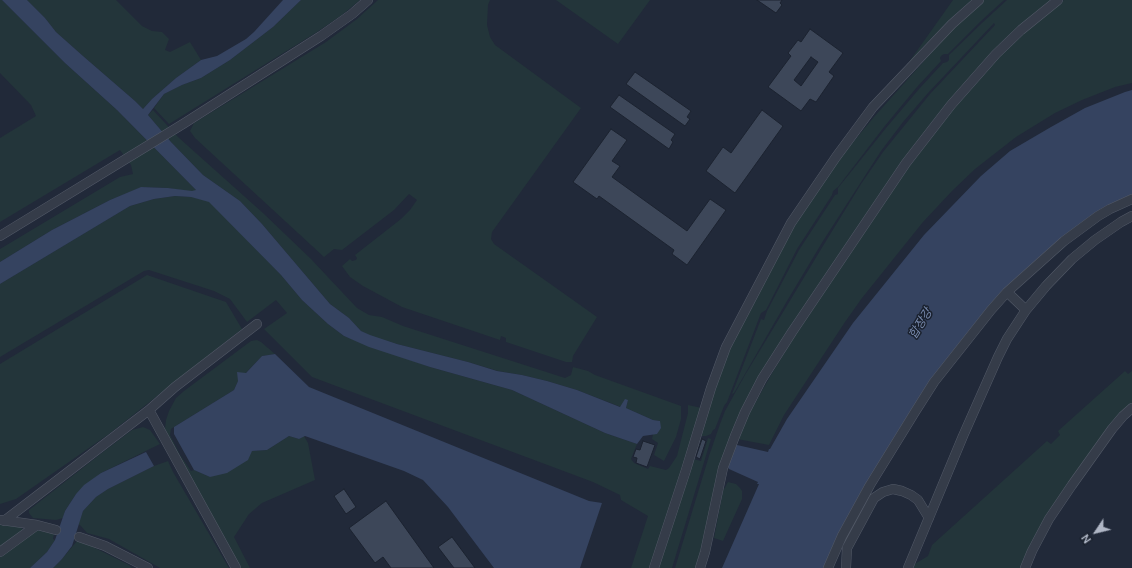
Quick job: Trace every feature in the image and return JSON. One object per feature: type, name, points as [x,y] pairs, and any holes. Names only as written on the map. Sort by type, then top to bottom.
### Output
[{"type":"street","points":[[0,236],[183,124],[321,36],[352,14],[368,0]]},
{"type":"street","points":[[654,568],[711,388],[726,347],[792,223],[836,157],[873,107],[952,24],[979,0]]},
{"type":"street","points":[[700,568],[705,552],[723,468],[735,436],[745,412],[762,379],[787,339],[906,163],[951,105],[996,54],[1026,25],[1058,0]]},
{"type":"street","points":[[828,568],[842,536],[860,503],[906,425],[934,382],[991,310],[1044,258],[1084,225],[1110,209],[1132,199]]},
{"type":"street","points":[[908,568],[963,436],[1007,339],[1026,310],[1046,286],[1083,250],[1106,232],[1132,216]]},
{"type":"street","points":[[1008,292],[1026,310]]},
{"type":"street","points":[[2,520],[149,410],[175,387],[257,324]]},
{"type":"street","points":[[1025,568],[1032,551],[1064,496],[1112,429],[1132,408]]},
{"type":"street","points":[[149,410],[236,568]]},
{"type":"street","points":[[860,503],[874,498],[883,492],[893,489],[902,490],[918,500],[929,518]]},
{"type":"street","points":[[847,548],[874,498]]},
{"type":"street","points":[[2,520],[36,525],[56,530]]},
{"type":"street","points":[[0,552],[36,525]]},
{"type":"street","points":[[842,536],[847,548],[846,568]]},
{"type":"street","points":[[79,537],[104,546],[146,567]]},
{"type":"shaded area","points":[[0,0],[2,0],[65,63],[117,110],[197,191],[142,187],[110,200],[52,230],[0,262],[0,249],[120,177],[133,174],[131,165],[120,150],[0,222],[0,138],[36,116],[31,105],[0,73]]},
{"type":"shaded area","points":[[27,0],[116,0],[142,26],[152,31],[162,32],[169,39],[165,50],[170,52],[190,42],[201,60],[176,78],[143,109],[56,32],[45,18]]},
{"type":"shaded area","points":[[301,0],[360,0],[342,15],[317,32],[169,124],[154,108],[164,94],[201,78],[230,60],[273,27]]},
{"type":"shaded area","points":[[378,0],[490,0],[488,5],[487,25],[490,37],[495,45],[581,108],[492,232],[491,239],[494,244],[597,317],[573,356],[572,362],[566,362],[506,342],[506,338],[501,336],[500,340],[402,307],[363,286],[350,277],[342,266],[350,259],[352,261],[356,260],[357,258],[355,255],[401,219],[410,210],[417,200],[409,194],[394,210],[342,250],[334,249],[324,257],[195,138],[190,131],[194,123],[326,42],[357,19]]},
{"type":"shaded area","points":[[556,0],[650,0],[618,44]]},
{"type":"shaded area","points":[[953,0],[972,0],[922,48],[911,62],[909,62]]},
{"type":"shaded area","points":[[983,0],[1004,0],[948,54],[941,56],[941,61],[917,87],[838,187],[833,191],[832,195],[797,249],[766,310],[761,313],[727,402],[715,429],[711,434],[700,436],[729,350],[782,246],[815,193],[839,159],[874,117],[957,24]]},
{"type":"shaded area","points":[[1007,0],[1053,0],[948,104],[743,410],[697,568],[675,568],[720,424],[725,411],[745,375],[861,184],[883,152],[930,94],[995,25],[994,23],[928,93],[881,151],[823,241],[734,393],[732,394],[761,319],[764,320],[767,311],[799,250],[835,195],[838,194],[838,188],[886,128],[943,63],[949,60],[949,55]]},
{"type":"shaded area","points":[[1064,0],[1132,0],[1132,83],[1115,87],[1055,113],[1016,137],[975,169],[923,222],[862,298],[784,415],[769,445],[737,439],[750,412],[796,333],[863,231],[910,165],[955,106],[999,56],[1045,14]]},
{"type":"shaded area","points":[[153,110],[178,137],[263,213],[311,259],[357,308],[369,315],[382,317],[403,326],[565,378],[571,375],[573,367],[588,371],[595,375],[681,406],[681,419],[676,437],[664,461],[654,455],[658,443],[652,439],[653,434],[657,434],[660,421],[653,420],[626,408],[628,400],[621,407],[577,390],[547,381],[498,371],[397,344],[370,336],[361,331],[349,318],[330,304],[262,224],[240,201],[203,175],[171,142],[148,115]]},
{"type":"shaded area","points":[[175,196],[191,197],[209,201],[281,275],[302,300],[328,324],[344,336],[430,367],[512,390],[605,433],[637,444],[631,459],[634,463],[648,469],[650,466],[666,470],[669,468],[677,456],[688,413],[688,405],[702,408],[651,568],[631,568],[648,516],[621,500],[620,495],[593,482],[312,377],[264,329],[287,313],[276,300],[247,322],[230,299],[214,291],[149,270],[144,271],[0,357],[0,284],[130,206],[154,199]]},
{"type":"shaded area","points":[[147,275],[226,302],[242,329],[109,434],[16,499],[0,504],[0,364]]},
{"type":"shaded area","points":[[257,340],[275,354],[262,356],[238,381],[234,390],[171,429],[170,435],[180,455],[191,471],[194,470],[210,477],[252,451],[267,450],[289,436],[299,439],[304,436],[308,443],[315,480],[262,503],[249,514],[234,537],[250,568],[239,568],[166,436],[165,429],[169,411],[176,398],[251,341]]},
{"type":"shaded area","points":[[1125,371],[1128,374],[1132,371],[1132,405],[1119,416],[1021,568],[912,568],[913,565],[928,556],[932,545],[1047,441],[1051,444],[1060,435],[1058,431]]},
{"type":"shaded area","points":[[143,427],[150,430],[160,444],[101,473],[76,494],[65,511],[63,518],[56,520],[33,518],[29,513],[29,510],[132,430]]},
{"type":"shaded area","points":[[708,438],[711,439],[672,568],[658,568],[693,459],[701,461]]},
{"type":"shaded area","points":[[168,461],[229,568],[160,568],[109,539],[87,533],[78,524],[83,511],[96,497],[108,489],[154,466]]},
{"type":"shaded area","points":[[728,482],[736,484],[740,488],[742,491],[742,499],[723,541],[714,538],[723,491]]},
{"type":"shaded area","points":[[0,525],[20,527],[24,530],[0,549]]},
{"type":"shaded area","points":[[36,530],[54,534],[53,539],[55,540],[47,552],[30,568],[0,568],[0,556]]},
{"type":"shaded area","points":[[77,541],[89,545],[129,565],[132,568],[53,568]]},
{"type":"water","points":[[2,0],[27,0],[45,18],[56,32],[143,109],[176,78],[201,60],[217,56],[246,39],[283,0],[301,0],[273,27],[230,60],[201,78],[164,94],[148,115],[171,142],[203,175],[240,201],[262,224],[330,304],[349,318],[361,331],[397,344],[497,371],[547,381],[577,390],[620,407],[625,399],[628,400],[626,408],[653,420],[660,421],[661,428],[657,434],[643,436],[637,444],[605,433],[512,390],[430,367],[369,347],[344,336],[328,324],[302,300],[281,275],[209,202],[191,197],[175,196],[154,199],[130,206],[0,284],[0,262],[52,230],[110,200],[141,187],[192,191],[196,190],[117,110],[65,63]]},
{"type":"water","name":"합장강","points":[[1132,90],[1132,197],[1060,243],[960,344],[824,568],[722,568],[759,484],[757,484],[758,482],[729,469],[727,465],[733,446],[737,445],[768,452],[787,419],[853,323],[924,235],[981,176],[1010,151],[1051,127],[1085,108]]},
{"type":"water","points":[[275,354],[309,387],[589,501],[602,503],[580,568],[494,568],[448,507],[423,480],[404,471],[305,436],[299,439],[289,436],[267,450],[252,451],[248,460],[227,473],[210,477],[194,470],[174,434],[174,427],[234,390],[238,381],[237,372],[246,373],[262,356]]},
{"type":"water","points":[[146,452],[154,466],[108,489],[96,497],[83,511],[72,546],[53,568],[30,568],[47,552],[55,540],[65,511],[84,485],[101,473]]},
{"type":"building","points":[[757,0],[782,0],[780,3],[782,5],[776,13]]},
{"type":"building","points":[[810,29],[843,53],[829,72],[834,76],[816,102],[810,99],[801,111],[768,87],[791,56],[788,53],[798,40],[801,42]],"holes":[[[811,57],[818,62],[801,86],[794,80]]]},
{"type":"building","points":[[635,72],[691,111],[687,117],[690,119],[685,126],[626,84]]},
{"type":"building","points":[[619,95],[675,134],[671,140],[673,142],[669,149],[610,107]]},
{"type":"building","points":[[762,110],[783,126],[735,193],[706,171],[723,147],[731,153]]},
{"type":"building","points":[[611,129],[627,140],[612,161],[620,166],[612,177],[687,231],[710,199],[726,210],[687,265],[672,254],[674,250],[599,196],[597,199],[573,182]]},
{"type":"building","points":[[702,439],[706,441],[700,459],[696,457]]},
{"type":"building","points":[[643,441],[655,445],[647,467],[636,463],[637,458],[633,457],[636,449],[640,450]]},
{"type":"building","points":[[344,489],[356,507],[346,514],[334,496]]},
{"type":"building","points":[[386,501],[434,568],[391,568],[383,557],[375,563],[349,528]]},
{"type":"building","points":[[452,537],[475,568],[454,568],[438,547]]}]
